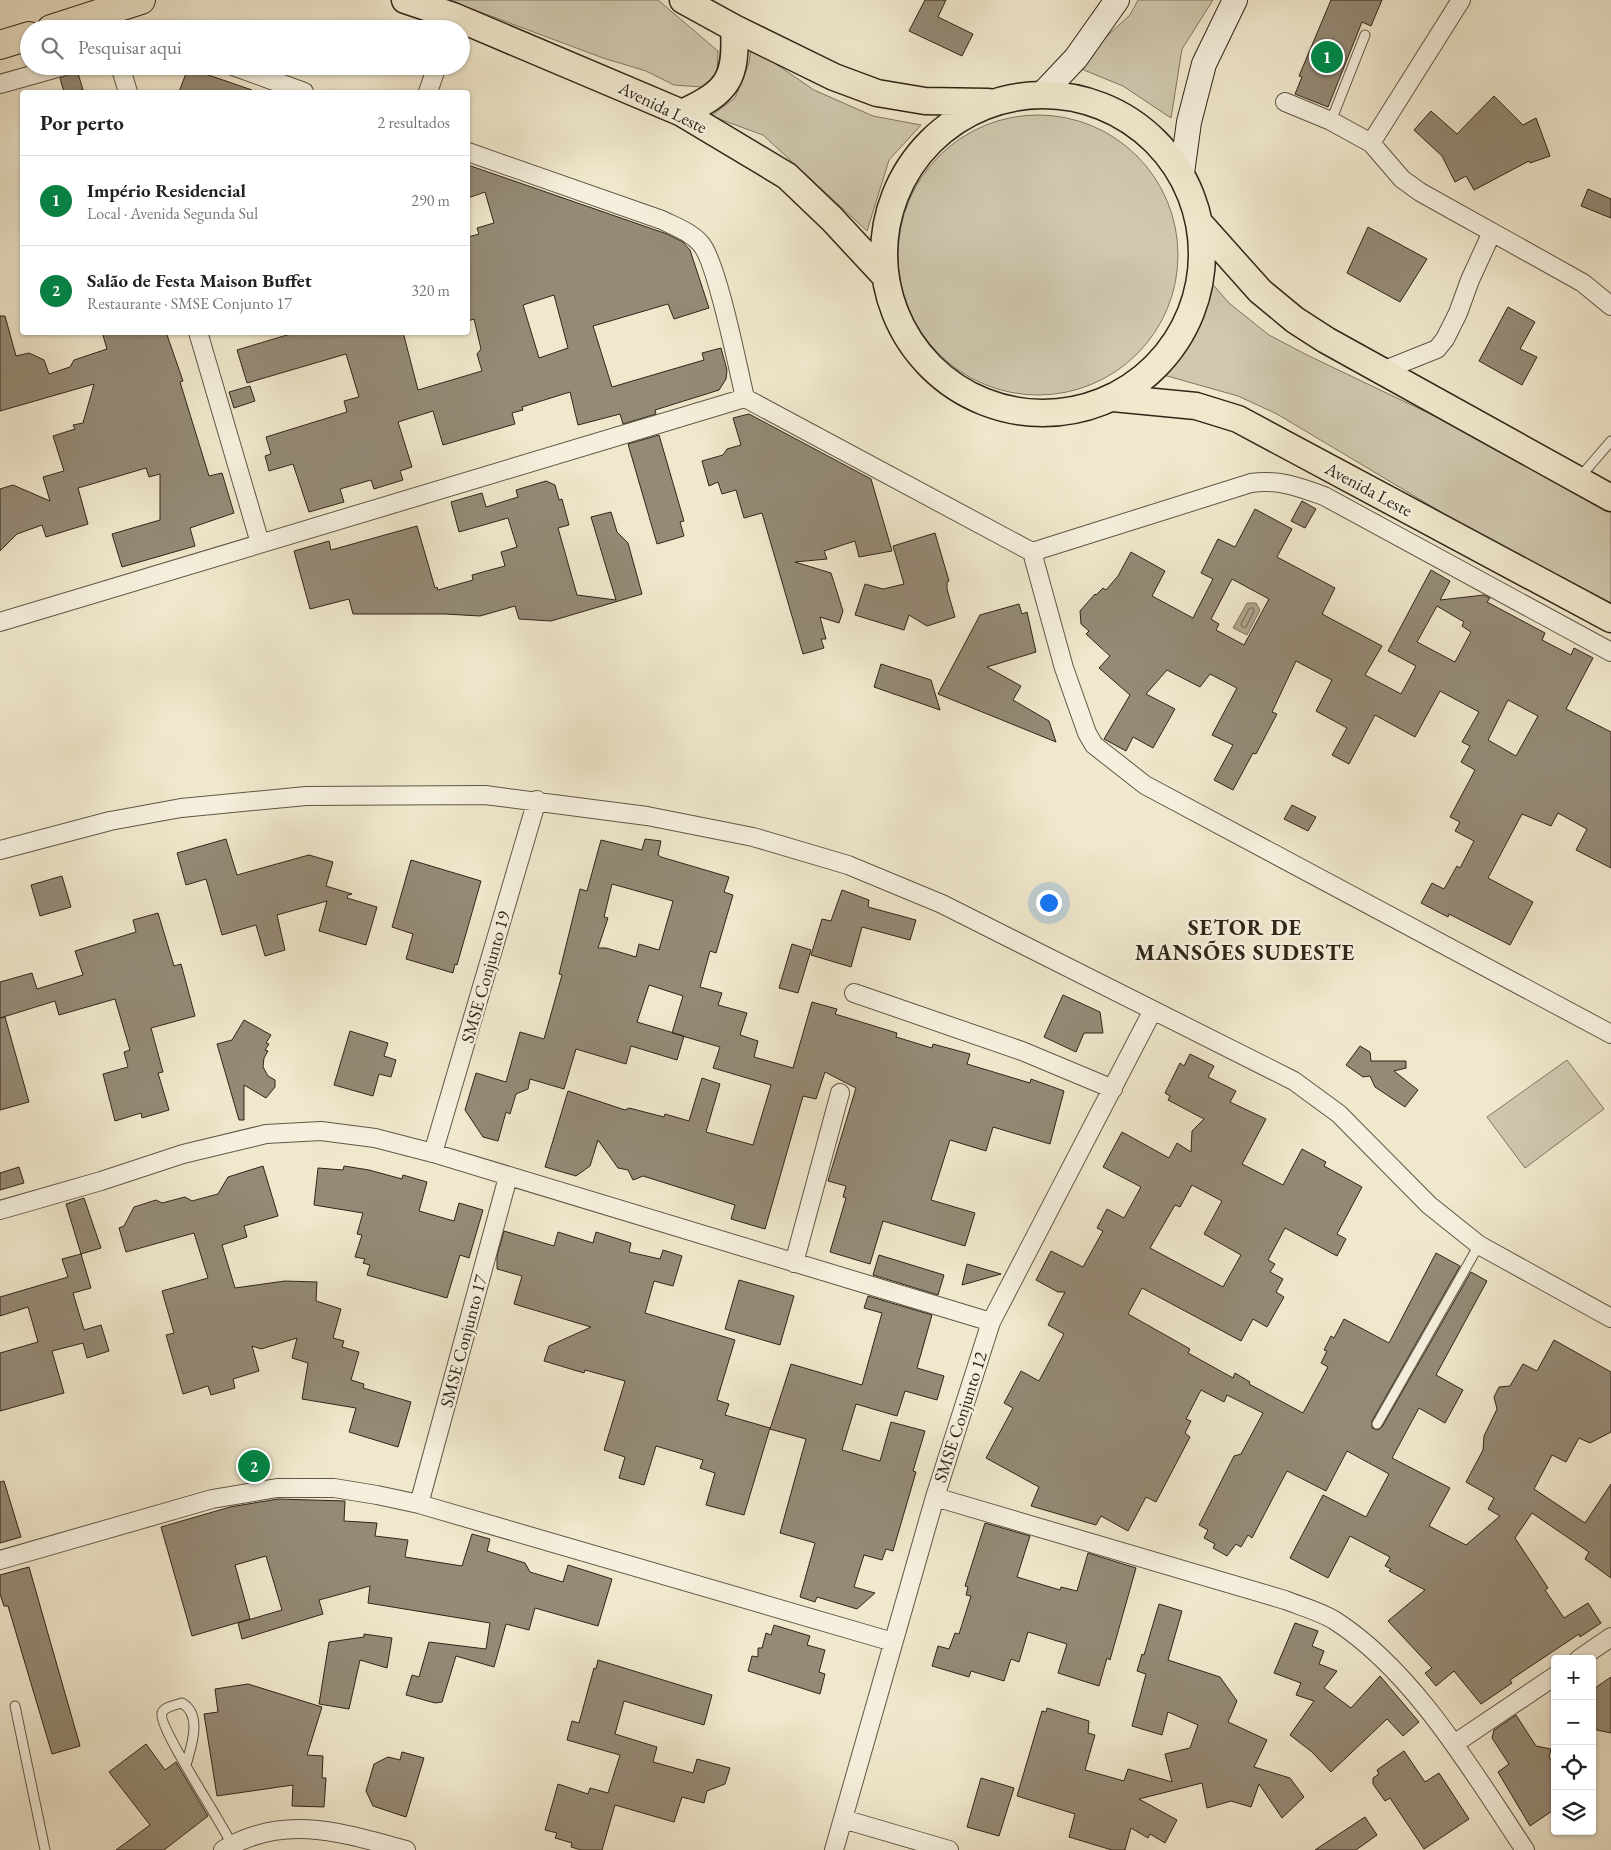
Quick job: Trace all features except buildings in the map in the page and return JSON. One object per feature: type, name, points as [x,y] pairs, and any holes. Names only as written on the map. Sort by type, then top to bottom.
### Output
[{"type":"highway","points":[[79,20],[142,0]]},
{"type":"highway","points":[[0,45],[20,39]]},
{"type":"main road","name":"Avenida Leste","points":[[405,0],[447,20]]},
{"type":"main road","points":[[683,0],[734,28],[834,76],[877,93],[925,101],[989,102],[1044,92],[1098,102],[1146,130],[1182,173],[1201,225],[1201,277],[1186,326],[1156,368],[1113,398],[1065,413],[1015,412],[967,396],[927,365],[898,324],[884,275],[886,220],[906,170],[942,128],[989,102]]},
{"type":"main road","points":[[1044,92],[1076,58],[1117,0]]},
{"type":"main road","points":[[1182,173],[1189,122],[1204,64],[1235,0]]},
{"type":"main road","points":[[682,113],[709,101],[726,86],[735,52],[734,28]]},
{"type":"main road","name":"Avenida Leste","points":[[470,29],[682,113],[787,176],[832,219],[884,275]]},
{"type":"main road","points":[[1201,225],[1260,291],[1295,320],[1326,340],[1611,498]]},
{"type":"main road","name":"Avenida Leste","points":[[1113,398],[1196,406],[1238,420],[1611,618]]},
{"type":"street","points":[[1371,143],[1461,0]]},
{"type":"street","points":[[0,84],[32,75]]},
{"type":"street","points":[[123,75],[127,90]]},
{"type":"street","points":[[258,75],[299,90]]},
{"type":"street","points":[[429,90],[434,75]]},
{"type":"street","points":[[1285,102],[1331,121],[1371,143],[1402,179],[1420,192],[1583,283],[1611,306]]},
{"type":"street","points":[[470,153],[662,220],[688,233],[702,245],[713,269],[745,398]]},
{"type":"street","points":[[1382,371],[1437,349],[1445,340],[1492,232]]},
{"type":"street","points":[[199,335],[260,543]]},
{"type":"street","points":[[0,622],[745,398],[1032,552],[1251,483],[1276,481],[1294,485],[1324,496],[1611,652]]},
{"type":"street","points":[[1032,552],[1064,668],[1082,721],[1094,745],[1145,785],[1611,1034]]},
{"type":"street","points":[[0,850],[110,821],[181,808],[306,796],[485,795],[537,800],[647,816],[753,837],[848,865],[942,904],[1294,1082],[1339,1114],[1429,1205],[1479,1245],[1611,1318]]},
{"type":"street","name":"SMSE Conjunto 19","points":[[433,1153],[537,800]]},
{"type":"street","points":[[854,993],[1022,1052],[1113,1090]]},
{"type":"street","name":"SMSE Conjunto 12","points":[[834,1850],[935,1497],[991,1322],[1153,1010]]},
{"type":"street","points":[[794,1263],[840,1093]]},
{"type":"street","points":[[0,1210],[100,1181],[183,1154],[266,1134],[321,1131],[376,1138],[433,1153],[991,1322]]},
{"type":"street","name":"SMSE Conjunto 17","points":[[419,1504],[508,1177]]},
{"type":"street","points":[[0,1560],[212,1499],[278,1488],[334,1488],[377,1494],[419,1504],[893,1642]]},
{"type":"street","points":[[935,1497],[1285,1600],[1332,1619],[1365,1642],[1406,1684],[1454,1744],[1525,1850]]},
{"type":"street","points":[[1586,1655],[1611,1637]]},
{"type":"street","points":[[1454,1744],[1551,1679]]},
{"type":"street","points":[[843,1819],[948,1850]]},
{"type":"street","points":[[228,1847],[274,1831],[306,1828],[338,1831],[406,1850]]},
{"type":"lane","points":[[1331,121],[1365,35]]},
{"type":"lane","points":[[1577,480],[1611,441]]},
{"type":"lane","points":[[1377,1424],[1479,1245]]},
{"type":"lane","points":[[186,1766],[194,1725],[192,1712],[182,1703],[165,1709],[162,1714],[162,1722],[228,1847]]},
{"type":"lane","points":[[15,1706],[45,1850]]},
{"type":"shaded area","points":[[448,0],[658,0],[718,51],[717,77],[702,87],[674,85],[646,71],[603,58]]},
{"type":"shaded area","points":[[1138,0],[1213,0],[1182,49],[1171,118],[1123,86],[1074,66],[1130,15]]},
{"type":"shaded area","points":[[751,47],[814,90],[873,116],[921,125],[889,160],[867,231],[763,135],[711,116],[735,98],[749,63]]},
{"type":"shaded area","points":[[1038,115],[1065,118],[1092,126],[1116,139],[1137,156],[1162,189],[1167,201],[1175,228],[1178,255],[1175,282],[1167,309],[1154,333],[1137,354],[1104,379],[1092,384],[1065,392],[1038,395],[1011,392],[984,384],[960,371],[939,354],[914,321],[909,309],[901,282],[898,255],[901,228],[909,201],[922,177],[939,156],[972,131],[984,126],[1011,118]]},
{"type":"shaded area","points":[[1209,280],[1229,303],[1269,335],[1537,465],[1611,509],[1611,603],[1493,543],[1277,414],[1238,396],[1160,374],[1185,343],[1197,319]]},
{"type":"shaded area","points":[[1567,1060],[1604,1109],[1525,1168],[1487,1117]]},
{"type":"water","points":[[1247,603],[1256,603],[1260,610],[1247,635],[1233,628]]},
{"type":"place","name":"Império Residencial","points":[[1327,57]]},
{"type":"place","name":"Salão de Festa Maison Buffet","points":[[254,1466]]},
{"type":"district","name":"SETOR DE MANSÕES SUDESTE","points":[[1245,940]]}]
